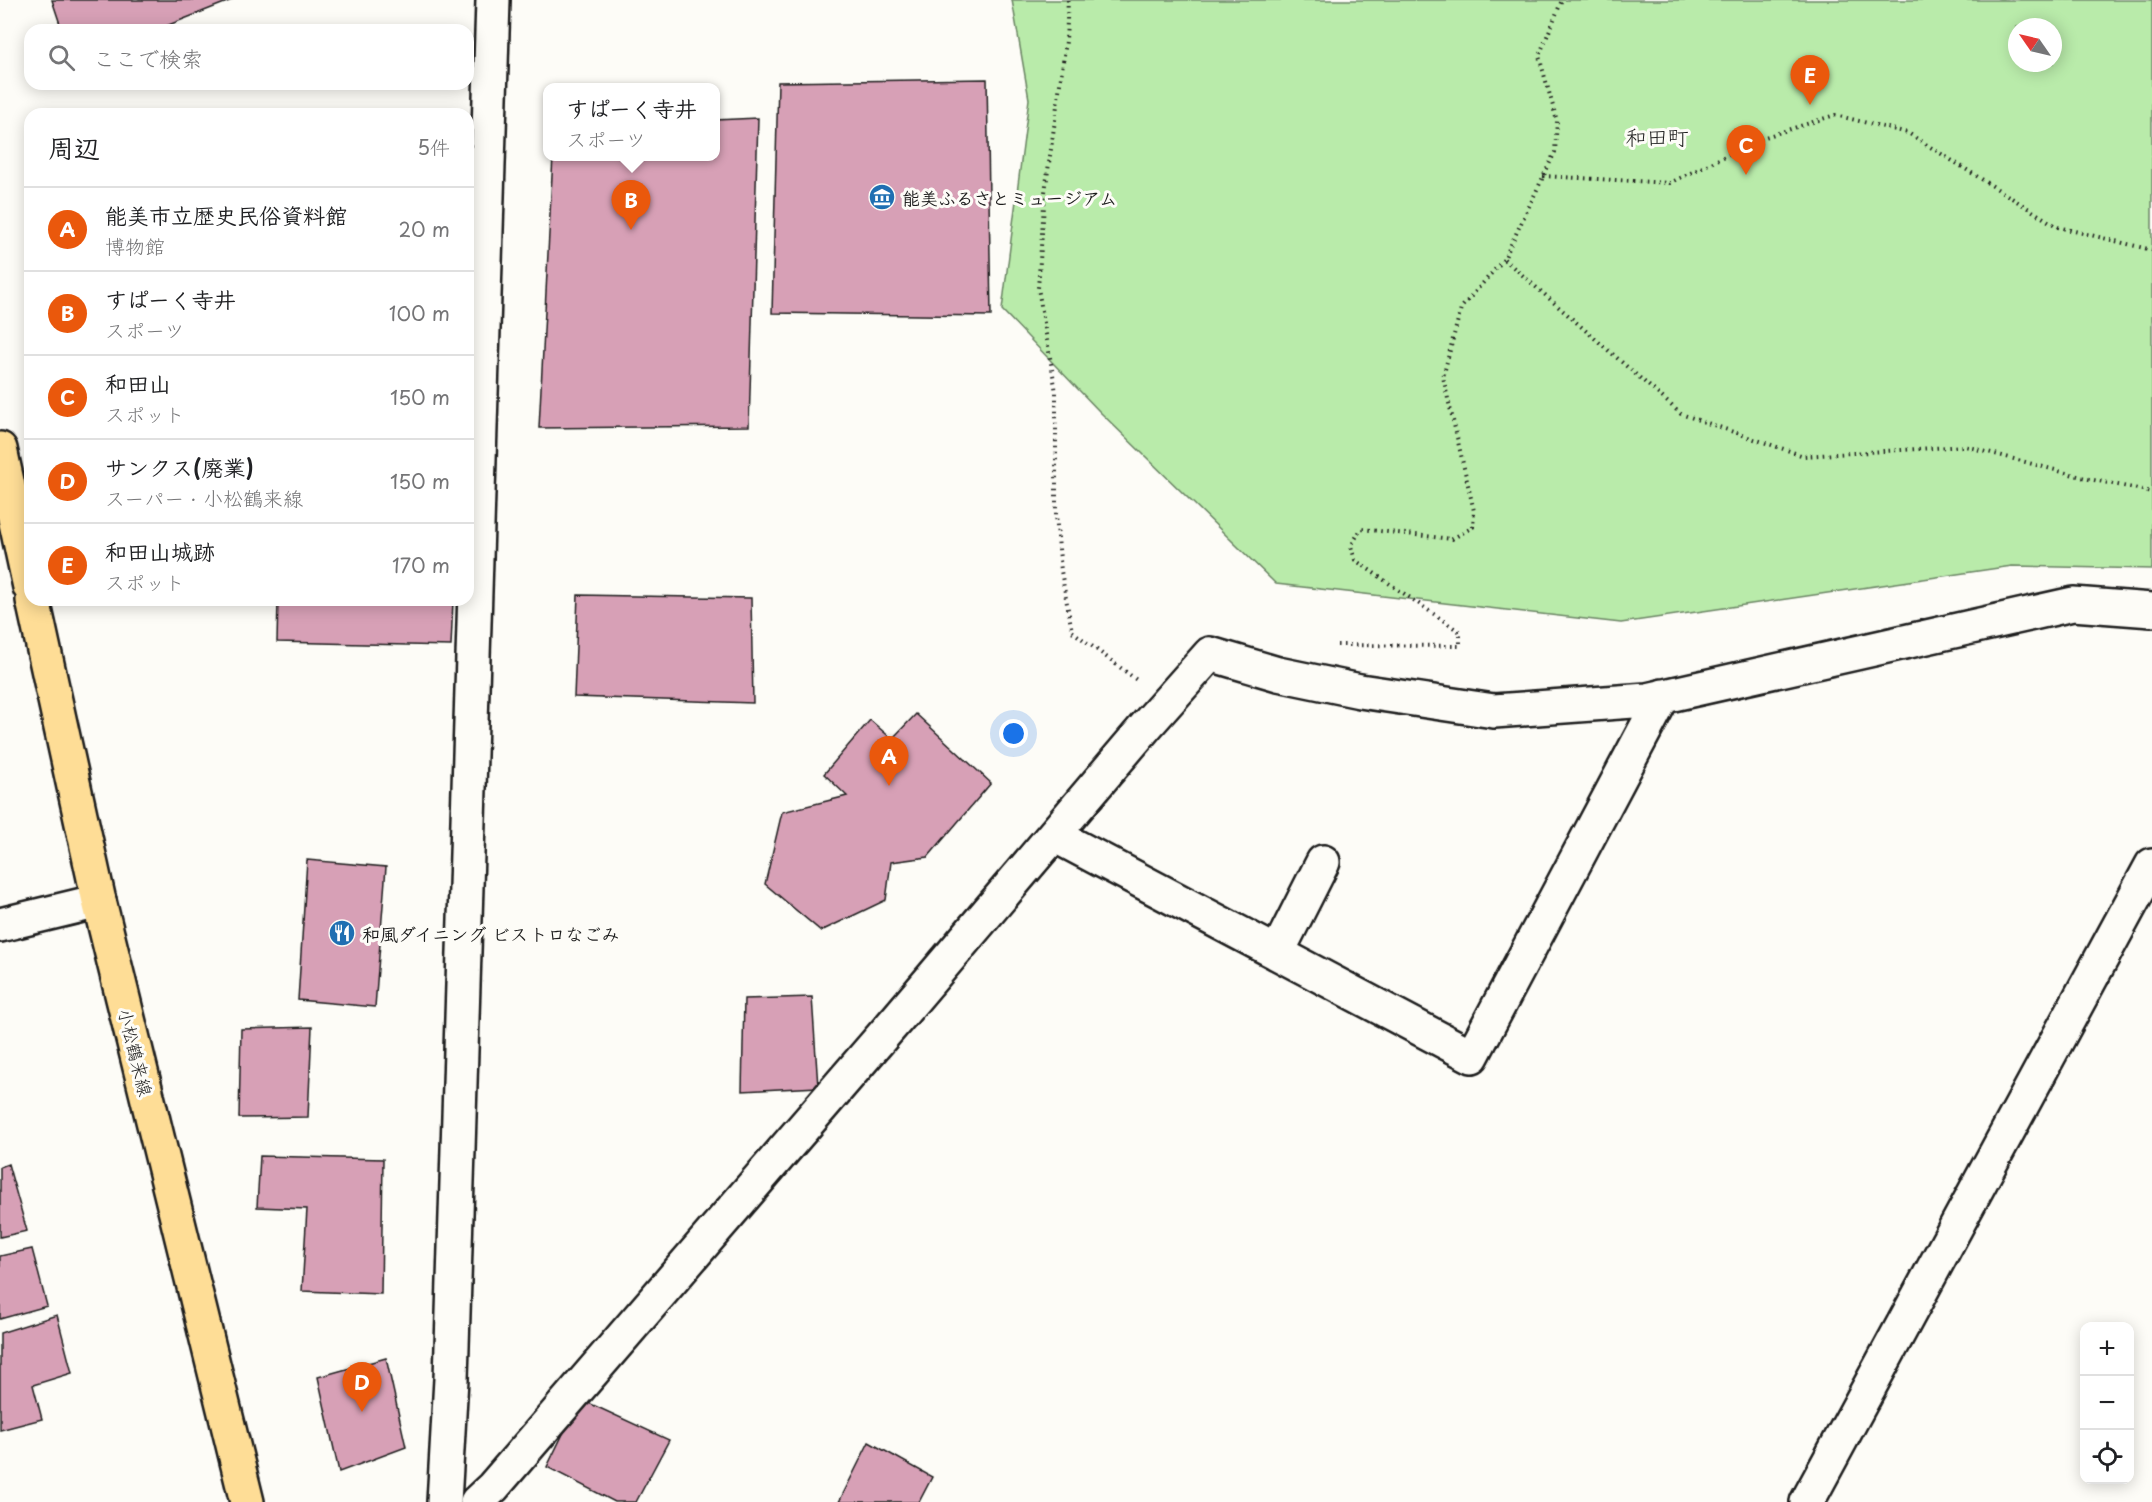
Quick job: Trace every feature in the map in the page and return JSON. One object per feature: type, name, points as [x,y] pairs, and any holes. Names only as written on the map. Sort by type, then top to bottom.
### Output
[{"type":"main road","points":[[0,449],[24,559]]},
{"type":"main road","name":"小松鶴来線","points":[[34,606],[99,901],[248,1502]]},
{"type":"street","points":[[444,1502],[451,1379],[494,0]]},
{"type":"street","points":[[477,1502],[508,1469],[1210,654],[1278,674],[1360,692],[1494,711],[1647,700],[2073,604],[2152,610]]},
{"type":"street","points":[[1054,835],[1472,1056],[1662,696]]},
{"type":"street","points":[[1277,953],[1323,862]]},
{"type":"street","points":[[1807,1502],[2152,865]]},
{"type":"street","points":[[0,925],[99,901]]},
{"type":"path","points":[[1068,0],[1066,41],[1045,192],[1038,288],[1056,392],[1056,515],[1061,571],[1072,631],[1167,703]]},
{"type":"path","points":[[1336,645],[1460,646],[1460,632],[1355,560],[1351,546],[1361,529],[1452,539],[1473,527],[1474,511],[1443,377],[1461,308],[1504,259],[1555,152],[1557,121],[1539,56],[1562,0]]},
{"type":"path","points":[[1543,176],[1670,183],[1762,138],[1835,115],[1908,133],[2058,227],[2152,250]]},
{"type":"path","points":[[1504,259],[1682,414],[1804,456],[1965,446],[2089,480],[2152,492]]},
{"type":"green space","points":[[1012,0],[2152,0],[2152,569],[2012,566],[1621,623],[1276,584],[1100,412],[1002,310],[1029,99]]},
{"type":"building","points":[[52,0],[232,0],[171,24],[60,24]]},
{"type":"building","name":"能美ふるさとミュージアム","points":[[987,79],[991,316],[772,313],[778,82]]},
{"type":"building","points":[[758,118],[749,426],[539,428],[553,161],[720,161],[720,120]]},
{"type":"building","points":[[578,595],[751,598],[753,703],[574,697]]},
{"type":"building","points":[[278,606],[453,606],[451,646],[277,642]]},
{"type":"building","points":[[916,714],[991,783],[928,857],[891,862],[886,900],[821,931],[765,884],[782,812],[847,796],[824,774],[870,720],[892,739]]},
{"type":"building","name":"和風ダイニング ビストロなごみ","points":[[307,860],[386,867],[375,1007],[298,1000]]},
{"type":"building","points":[[812,997],[818,1087],[742,1091],[744,999]]},
{"type":"building","points":[[312,1027],[308,1117],[239,1118],[241,1029]]},
{"type":"building","points":[[260,1156],[383,1159],[381,1294],[302,1291],[307,1209],[257,1207]]},
{"type":"building","points":[[8,1164],[27,1231],[0,1237],[0,1167]]},
{"type":"building","points":[[32,1249],[47,1306],[0,1319],[0,1256]]},
{"type":"building","points":[[57,1315],[72,1373],[33,1385],[42,1419],[0,1430],[0,1333]]},
{"type":"building","points":[[386,1358],[406,1447],[339,1472],[318,1377]]},
{"type":"building","points":[[580,1399],[669,1440],[636,1502],[615,1502],[547,1467]]},
{"type":"building","points":[[869,1442],[932,1477],[919,1502],[839,1502]]},
{"type":"place","name":"和田山城跡","points":[[1810,105]]},
{"type":"place","name":"和田山","points":[[1746,175]]},
{"type":"place","name":"能美ふるさとミュージアム","points":[[882,197]]},
{"type":"place","name":"すぱーく寺井","points":[[631,230]]},
{"type":"place","name":"能美市立歴史民俗資料館","points":[[889,786]]},
{"type":"place","name":"和風ダイニング ビストロなごみ","points":[[342,933]]},
{"type":"place","name":"サンクス(廃業)","points":[[362,1412]]},
{"type":"district","name":"和田町","points":[[1657,136]]}]
